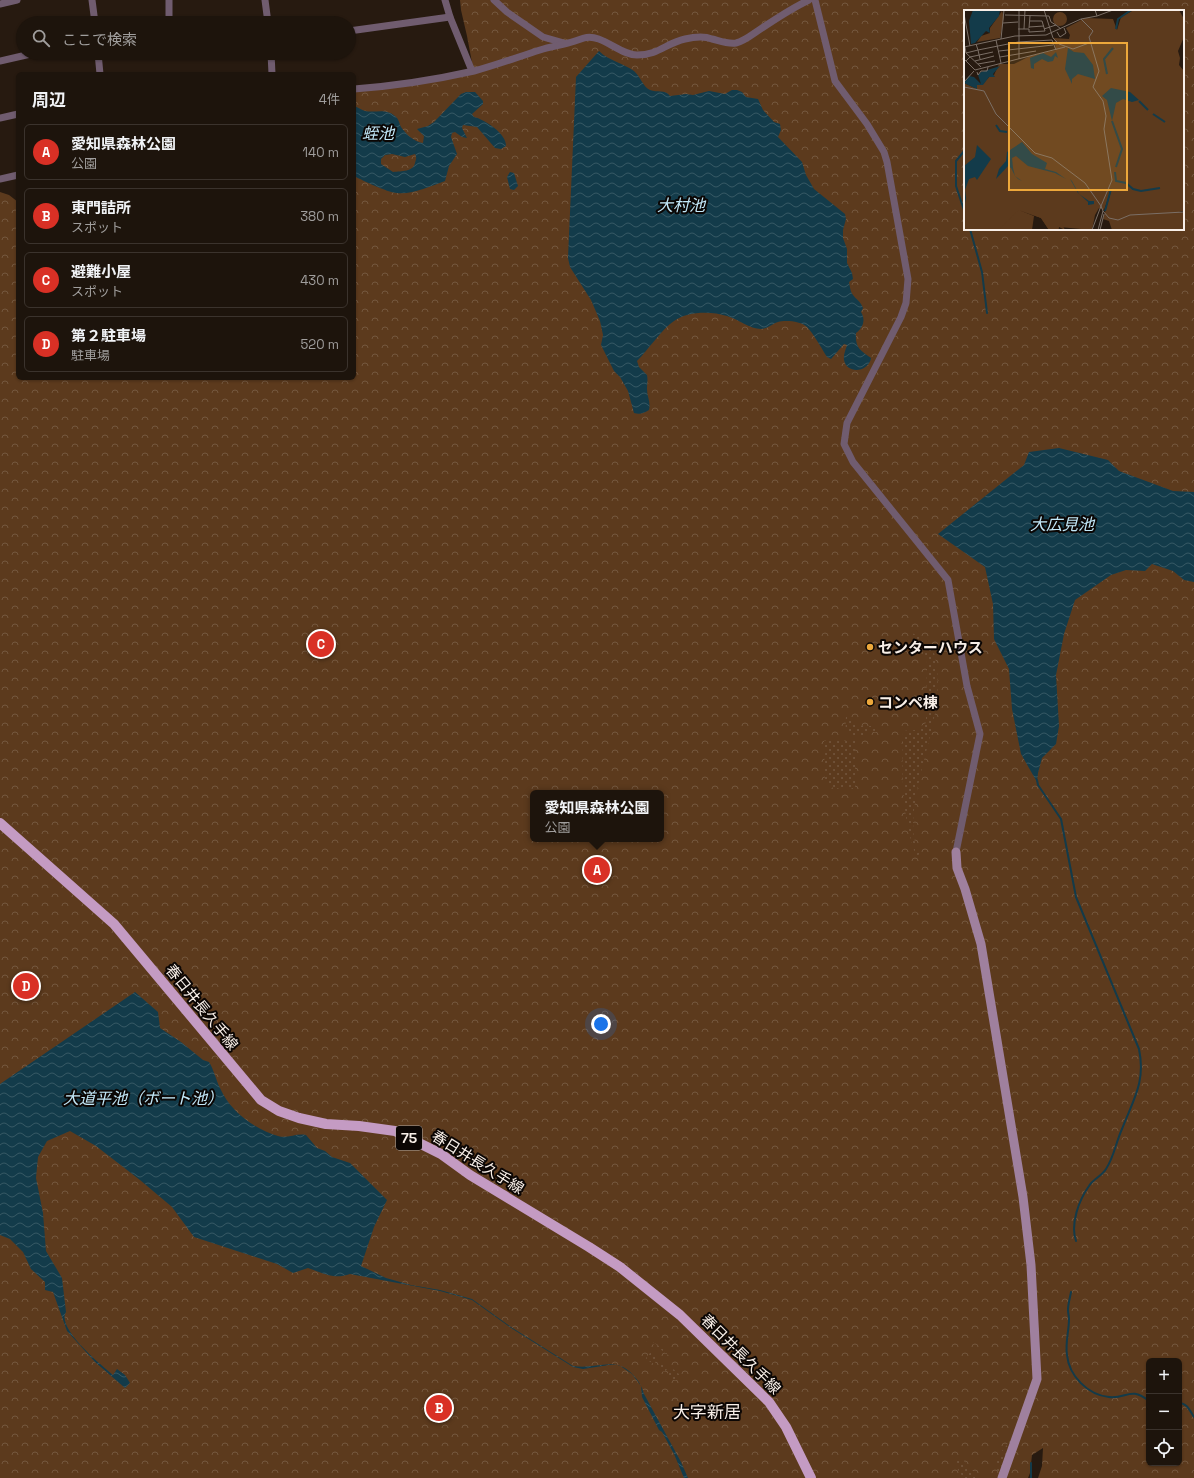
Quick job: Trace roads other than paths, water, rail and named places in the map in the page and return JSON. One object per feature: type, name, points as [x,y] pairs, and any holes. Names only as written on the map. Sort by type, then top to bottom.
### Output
[{"type":"main road","name":"春日井長久手線","points":[[0,823],[114,924],[261,1100],[279,1111],[299,1118],[326,1124],[375,1127],[395,1131],[441,1154],[470,1175],[589,1247],[620,1268],[680,1315],[769,1402],[786,1427],[811,1478]]},
{"type":"street","points":[[0,4],[17,0]]},
{"type":"street","points":[[92,0],[94,16]]},
{"type":"street","points":[[169,0],[169,16]]},
{"type":"street","points":[[265,0],[267,16]]},
{"type":"street","points":[[445,0],[450,17],[472,71]]},
{"type":"street","points":[[494,0],[507,12],[543,37],[566,43]]},
{"type":"street","points":[[356,89],[420,82],[472,71],[585,37],[592,37],[606,42],[628,54],[646,55],[655,53],[678,40],[690,38],[705,37],[725,43],[735,43],[746,39],[794,7],[809,0]]},
{"type":"street","points":[[815,0],[835,81],[867,124],[884,152],[888,162],[908,279],[906,303],[901,317],[847,423],[844,444],[853,462],[948,580],[967,686],[980,734],[956,852],[957,868],[965,889],[981,944],[1023,1197],[1031,1265],[1037,1379],[1002,1478]]},
{"type":"street","points":[[356,30],[450,17]]},
{"type":"street","points":[[0,61],[16,57]]},
{"type":"street","points":[[99,60],[100,72]]},
{"type":"street","points":[[271,60],[272,72]]},
{"type":"street","points":[[0,118],[16,114]]},
{"type":"street","points":[[0,179],[16,175]]},
{"type":"water","name":"大村池","points":[[599,51],[607,57],[634,71],[650,90],[663,92],[670,96],[686,94],[693,95],[709,91],[725,94],[732,90],[737,90],[742,92],[746,97],[758,99],[763,110],[774,122],[780,124],[781,130],[778,137],[802,162],[806,175],[814,189],[845,214],[846,219],[843,230],[843,238],[847,249],[847,263],[853,279],[849,282],[852,293],[863,308],[861,312],[863,315],[863,324],[856,333],[856,342],[861,351],[871,358],[866,366],[862,369],[853,370],[846,365],[844,356],[847,345],[844,344],[831,359],[827,357],[815,337],[807,327],[801,323],[781,321],[765,328],[757,329],[721,314],[700,313],[686,315],[669,325],[637,361],[639,367],[647,375],[649,410],[644,413],[634,413],[628,391],[620,377],[614,371],[601,345],[603,335],[600,321],[591,300],[570,267],[568,258],[576,77]]},
{"type":"water","name":"蛭池","points":[[466,92],[475,92],[483,101],[483,104],[472,114],[474,117],[489,124],[499,132],[505,141],[506,146],[501,149],[495,148],[477,127],[463,125],[462,128],[467,138],[462,137],[455,132],[452,133],[451,137],[457,154],[449,166],[445,181],[428,188],[409,193],[397,193],[356,177],[356,107],[365,111],[384,111],[392,114],[397,118],[401,127],[408,135],[416,141],[423,143],[424,136],[417,129],[428,126],[434,122],[461,94]],"holes":[[[392,154],[405,157],[415,154],[416,160],[414,166],[410,170],[393,172],[381,164],[381,159],[385,155]]]},
{"type":"water","points":[[510,172],[514,173],[518,186],[514,190],[510,189],[507,177]]},
{"type":"water","name":"大広見池","points":[[1059,448],[1108,460],[1119,471],[1173,491],[1194,492],[1194,582],[1184,580],[1173,571],[1152,564],[1145,571],[1126,570],[1111,575],[1075,600],[1064,634],[1056,675],[1059,726],[1056,744],[1042,758],[1037,782],[1021,754],[1012,709],[1009,669],[994,639],[993,604],[985,567],[938,534],[1024,465],[1029,452]]},
{"type":"water","name":"大道平池（ボート池）","points":[[135,992],[158,1012],[160,1028],[181,1042],[203,1060],[209,1062],[224,1096],[236,1111],[244,1118],[260,1129],[281,1137],[306,1135],[317,1148],[325,1151],[332,1157],[350,1163],[387,1200],[374,1227],[361,1266],[386,1278],[411,1285],[440,1290],[472,1299],[511,1327],[573,1366],[582,1367],[607,1364],[616,1365],[583,1369],[573,1367],[511,1328],[472,1300],[440,1291],[350,1274],[344,1276],[334,1276],[308,1268],[293,1273],[277,1264],[194,1237],[172,1207],[96,1146],[70,1131],[47,1141],[38,1157],[36,1178],[43,1213],[46,1251],[62,1278],[67,1327],[81,1346],[113,1375],[117,1369],[125,1375],[130,1383],[125,1388],[95,1362],[67,1331],[53,1292],[45,1290],[45,1282],[31,1269],[23,1252],[10,1239],[0,1235],[0,1084]]},
{"type":"water","points":[[632,1374],[641,1385],[644,1394],[681,1462],[688,1478],[684,1478],[674,1454],[662,1432],[659,1430],[642,1397],[641,1386]]},
{"type":"waterway","points":[[964,151],[956,161],[956,186],[964,210]]},
{"type":"waterway","points":[[970,230],[982,272],[987,313]]},
{"type":"waterway","points":[[1037,780],[1038,785],[1061,819],[1076,897],[1139,1049],[1141,1061],[1140,1081],[1111,1160],[1104,1171],[1085,1192],[1076,1212],[1074,1227],[1076,1241]]},
{"type":"waterway","points":[[1071,1292],[1068,1308],[1069,1319],[1067,1342],[1071,1370],[1081,1383],[1094,1393],[1109,1397],[1137,1394],[1146,1399]]},
{"type":"waterway","points":[[1182,1403],[1190,1410],[1194,1417]]},
{"type":"waterway","points":[[1031,1463],[1031,1478]]},
{"type":"place","name":"避難小屋","points":[[321,644]]},
{"type":"place","name":"センターハウス","points":[[870,647]]},
{"type":"place","name":"コンペ棟","points":[[870,702]]},
{"type":"place","name":"愛知県森林公園","points":[[597,870]]},
{"type":"place","name":"第２駐車場","points":[[26,986]]},
{"type":"place","name":"東門詰所","points":[[439,1408]]},
{"type":"district","name":"大字新居","points":[[707,1412]]}]
